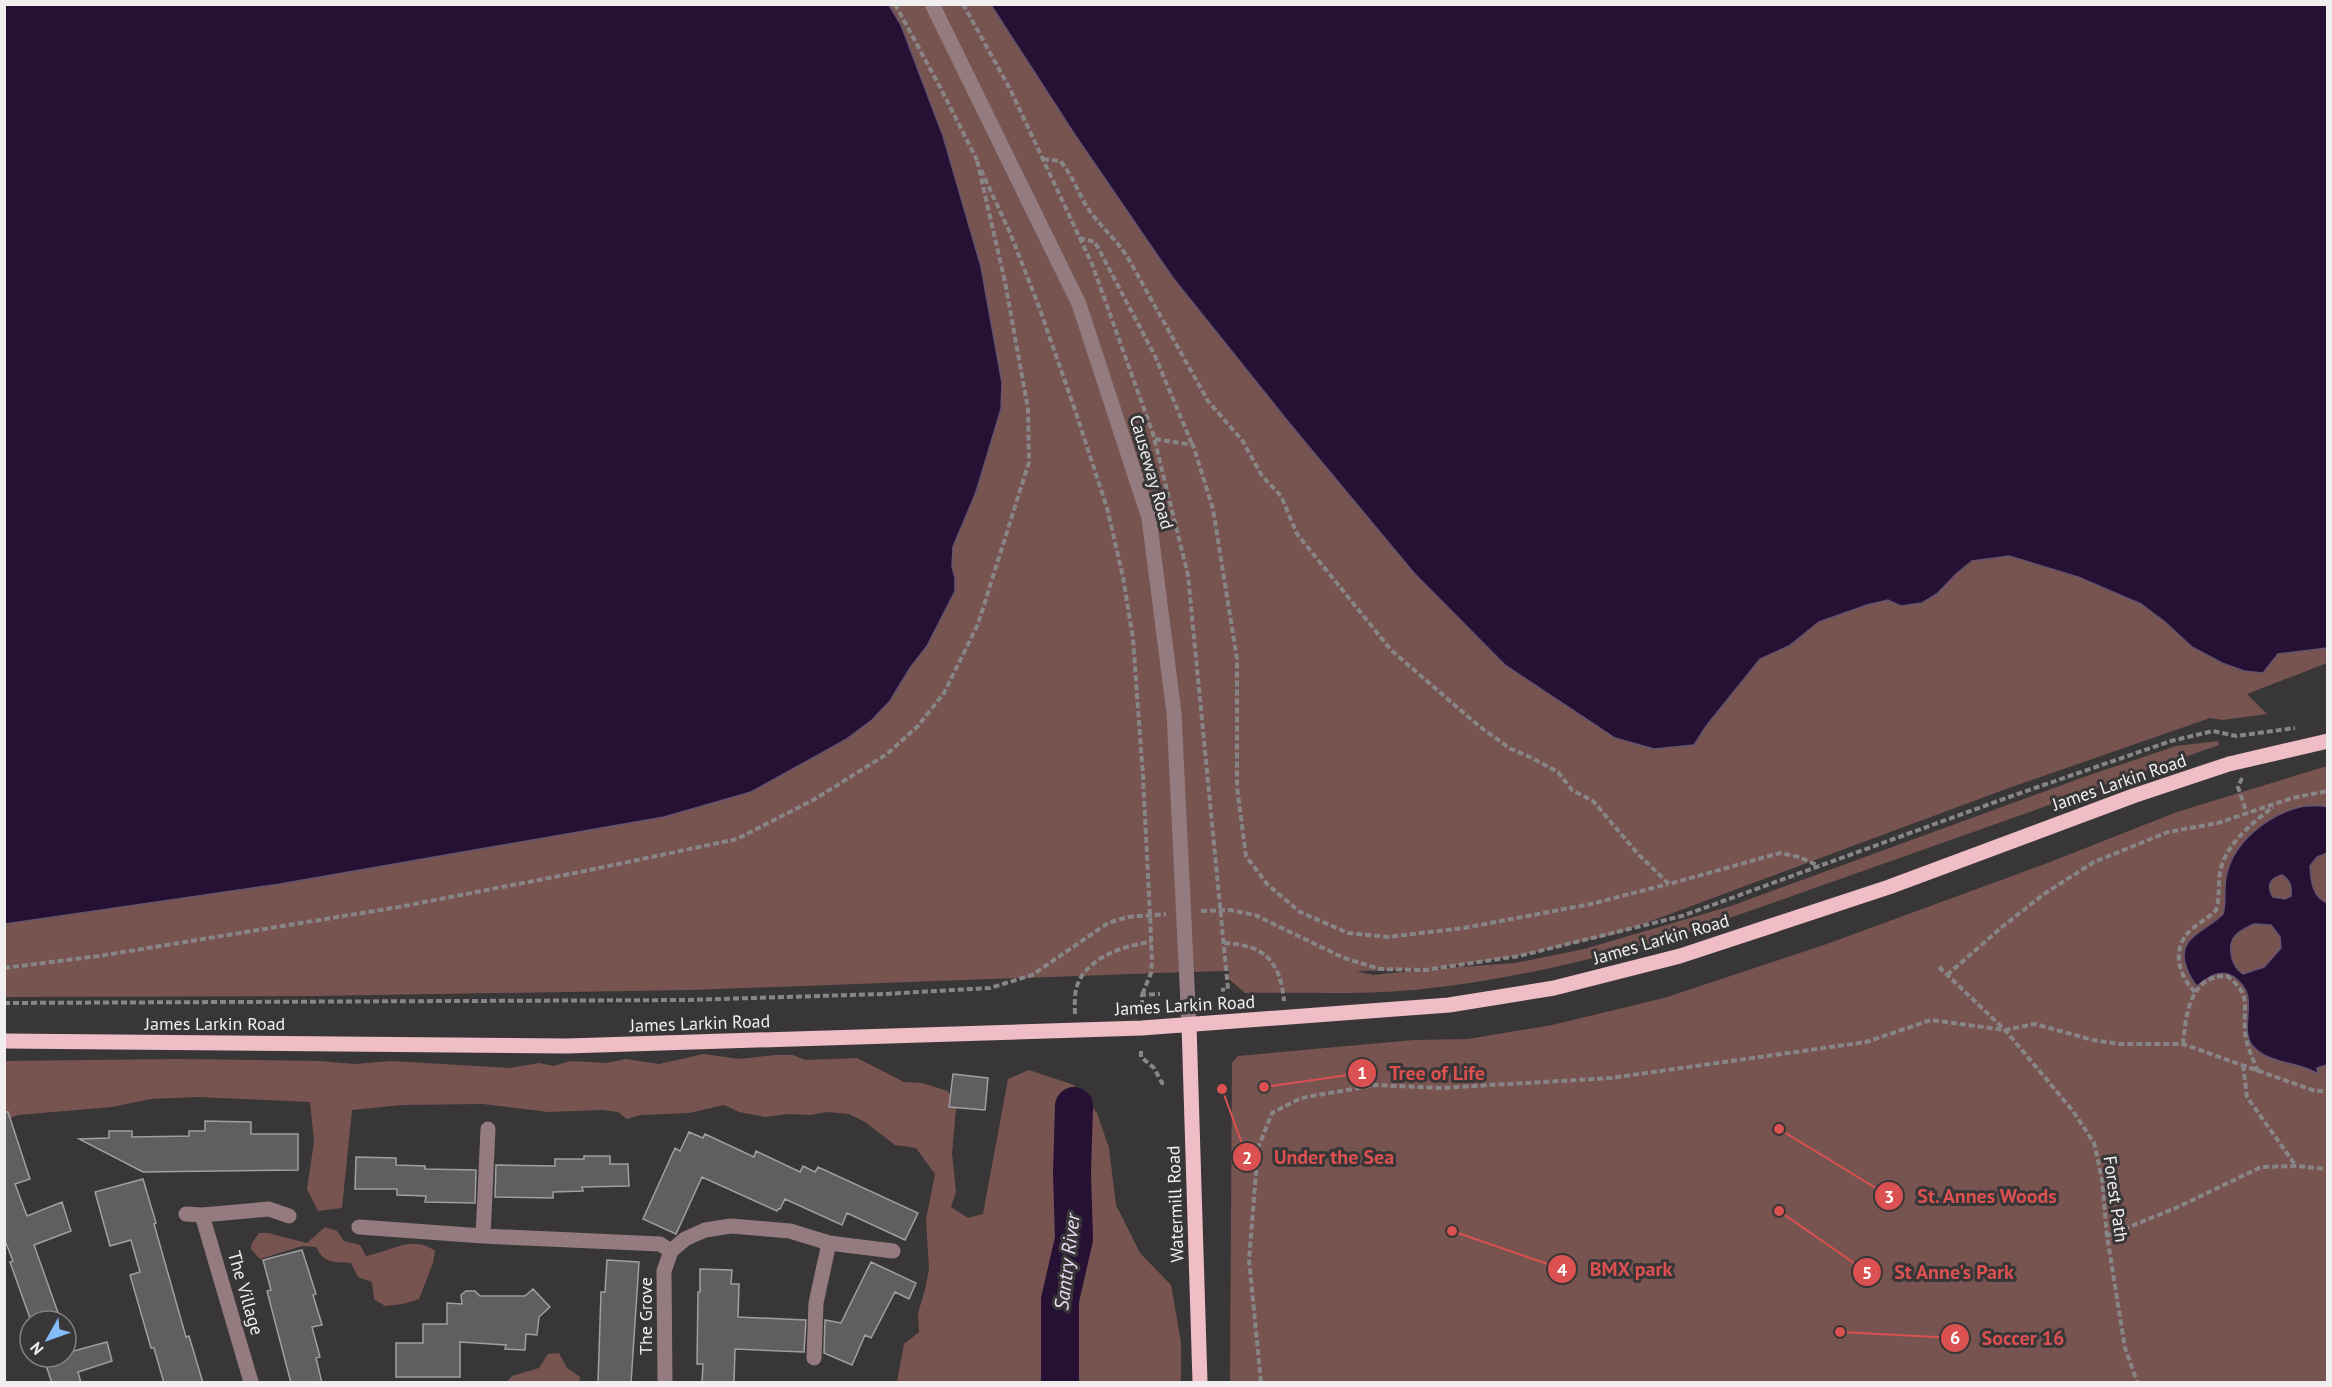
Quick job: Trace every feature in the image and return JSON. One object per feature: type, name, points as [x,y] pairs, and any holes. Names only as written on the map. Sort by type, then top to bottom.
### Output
[{"type":"main road","name":"James Larkin Road","points":[[4,1041],[567,1046],[1189,1025],[1449,1005],[1543,990],[1619,974],[1680,957],[1889,887],[2133,796],[2229,764],[2328,741]]},
{"type":"main road","name":"Watermill Road","points":[[1189,1025],[1200,1383]]},
{"type":"street","name":"Causeway Road","points":[[932,4],[1079,304],[1149,518],[1174,712],[1189,1025]]},
{"type":"street","points":[[483,1236],[488,1129]]},
{"type":"street","points":[[186,1214],[202,1215],[269,1209],[289,1216]]},
{"type":"street","name":"The Village","points":[[202,1215],[251,1383]]},
{"type":"street","points":[[359,1227],[660,1245],[671,1251],[685,1239],[705,1230],[730,1226],[789,1231],[829,1243],[893,1251]]},
{"type":"street","points":[[814,1358],[816,1303],[829,1243]]},
{"type":"street","name":"The Grove","points":[[665,1383],[664,1271],[671,1251]]},
{"type":"path","points":[[895,4],[977,160],[1011,235],[1039,307],[1107,508],[1120,566],[1132,639],[1143,777],[1151,942],[1150,972],[1142,995],[1142,1006]]},
{"type":"path","points":[[1043,159],[1060,161],[1066,167],[1089,210],[1128,258],[1208,400],[1242,440],[1262,476],[1281,495],[1297,534],[1391,650],[1480,727],[1511,749],[1558,772],[1572,790],[1593,801],[1638,854],[1669,884]]},
{"type":"path","points":[[4,968],[99,956],[399,907],[736,839],[815,799],[887,754],[918,726],[944,693],[973,634],[1019,499],[1029,462],[1029,409],[1005,282],[977,160]]},
{"type":"path","points":[[1079,238],[1095,242],[1155,356],[1192,445],[1213,508],[1236,659],[1237,787],[1246,856],[1267,884],[1300,912],[1348,933],[1387,937],[1464,928],[1591,904],[1780,853],[1799,857],[1820,866]]},
{"type":"path","points":[[1155,439],[1192,445]]},
{"type":"path","points":[[1213,911],[1255,915],[1344,958],[1380,969],[1425,970],[1519,956],[1671,919],[2171,741],[2213,731],[2236,736],[2305,727]]},
{"type":"path","points":[[1947,975],[1969,954],[2035,901],[2094,862],[2168,832],[2218,823],[2292,798],[2328,791]]},
{"type":"path","points":[[2239,792],[2247,814]]},
{"type":"path","points":[[2195,992],[2188,985],[2182,973],[2177,956],[2181,943],[2190,930],[2216,910],[2220,870],[2224,858],[2248,828],[2275,805]]},
{"type":"path","points":[[1220,910],[1228,989],[1221,990]]},
{"type":"path","points":[[4,1004],[688,1000],[990,988],[1032,975],[1108,923],[1128,917],[1164,914]]},
{"type":"path","points":[[1076,1030],[1075,994],[1076,986],[1082,975],[1089,967],[1120,948],[1151,942]]},
{"type":"path","points":[[1224,943],[1256,949],[1271,960],[1282,983],[1285,1018]]},
{"type":"path","name":"Forest Path","points":[[1939,968],[2005,1030],[2073,1111],[2094,1143],[2102,1179],[2107,1236],[2125,1348],[2137,1383]]},
{"type":"path","points":[[2183,1044],[2186,1013],[2195,992],[2213,978],[2227,976],[2236,983],[2246,1000],[2245,1032],[2259,1071]]},
{"type":"path","points":[[1142,995],[1160,994]]},
{"type":"path","points":[[1261,1383],[1249,1260],[1258,1148],[1272,1113],[1301,1098],[1376,1085],[1440,1088],[1611,1078],[1866,1042],[1931,1020],[2005,1030],[2035,1024],[2093,1040],[2119,1044],[2143,1046],[2183,1044],[2315,1091],[2328,1091]]},
{"type":"path","points":[[1142,1052],[1141,1057],[1154,1068],[1162,1083],[1167,1083]]},
{"type":"path","points":[[2243,1065],[2247,1097],[2296,1166]]},
{"type":"path","points":[[2107,1236],[2178,1207],[2261,1167],[2296,1166],[2328,1169]]},
{"type":"shaded area","points":[[4,5],[2327,5],[2327,663],[2247,694],[2267,714],[2223,720],[2210,718],[2006,789],[1619,933],[1519,956],[1432,969],[1515,963],[1584,949],[1731,906],[2084,777],[2176,746],[2218,741],[2219,745],[1690,932],[1622,951],[1518,975],[1414,990],[1351,993],[1245,993],[1229,979],[1229,971],[690,990],[313,996],[5,997]],"holes":[[[1420,970],[1373,975],[1356,971]]]},
{"type":"shaded area","points":[[4,5],[889,5],[901,25],[943,136],[981,267],[1002,383],[1001,409],[976,492],[953,547],[952,567],[955,591],[927,646],[910,668],[890,701],[872,720],[845,740],[751,792],[664,817],[280,884],[5,924]]},
{"type":"shaded area","points":[[991,5],[2327,5],[2327,648],[2278,654],[2263,673],[2244,671],[2222,663],[2192,647],[2141,604],[2078,577],[2009,556],[1972,561],[1937,594],[1922,603],[1901,606],[1888,600],[1819,622],[1789,646],[1760,659],[1707,725],[1694,745],[1654,749],[1615,738],[1505,665],[1414,573],[1173,278],[1075,135]]},
{"type":"shaded area","points":[[2327,766],[2327,1382],[1230,1382],[1232,1063],[1238,1056],[1414,1040],[1468,1039],[1552,1025],[1664,998],[1824,945],[2045,864],[2177,812]]},
{"type":"shaded area","points":[[2300,807],[2327,807],[2327,853],[2317,857],[2310,866],[2316,893],[2328,903],[2327,1065],[2317,1068],[2318,1074],[2265,1056],[2258,1051],[2248,1037],[2247,993],[2242,985],[2234,977],[2224,973],[2210,977],[2197,986],[2189,974],[2184,958],[2188,942],[2223,914],[2227,873],[2237,850],[2245,840],[2276,816]],"holes":[[[2282,875],[2289,881],[2291,889],[2291,896],[2285,899],[2273,897],[2270,889],[2272,880]],[[2254,924],[2271,925],[2280,937],[2281,948],[2264,967],[2243,974],[2237,969],[2232,958],[2232,940],[2238,933]]]},
{"type":"shaded area","points":[[704,1054],[739,1059],[776,1055],[793,1055],[805,1060],[857,1058],[904,1082],[922,1083],[948,1091],[956,1109],[952,1153],[956,1192],[951,1207],[968,1218],[983,1214],[1008,1079],[1029,1070],[1074,1085],[1097,1113],[1109,1148],[1116,1205],[1140,1253],[1171,1285],[1181,1342],[1181,1382],[897,1382],[904,1344],[919,1332],[918,1313],[929,1269],[926,1219],[935,1174],[916,1148],[895,1145],[865,1122],[849,1114],[827,1112],[765,1117],[739,1112],[724,1105],[689,1113],[641,1115],[627,1119],[618,1112],[602,1110],[548,1112],[483,1104],[402,1105],[352,1110],[342,1208],[318,1211],[307,1189],[314,1142],[310,1102],[197,1097],[151,1099],[112,1107],[18,1115],[5,1120],[4,1061],[179,1059],[318,1061],[355,1064],[392,1061],[510,1068],[539,1063],[554,1066],[570,1061],[607,1063],[626,1059],[659,1064]]},
{"type":"shaded area","points":[[325,1227],[337,1231],[344,1241],[360,1245],[366,1256],[409,1244],[426,1246],[435,1251],[433,1263],[419,1299],[385,1306],[374,1299],[372,1282],[358,1277],[351,1263],[326,1259],[316,1247],[302,1246],[260,1259],[251,1249],[259,1233],[268,1233],[307,1243]]},
{"type":"shaded area","points":[[559,1353],[567,1368],[580,1377],[579,1382],[507,1382],[512,1376],[539,1368],[548,1354]]},
{"type":"building","points":[[953,1074],[988,1078],[985,1110],[949,1107]]},
{"type":"building","points":[[4,1112],[8,1112],[30,1179],[15,1184],[27,1216],[62,1202],[71,1231],[34,1245],[57,1309],[27,1309],[4,1238]]},
{"type":"building","points":[[205,1121],[251,1122],[251,1134],[298,1134],[298,1170],[143,1172],[79,1139],[109,1138],[109,1131],[132,1131],[132,1137],[189,1136],[189,1131],[205,1131]]},
{"type":"building","points":[[689,1132],[703,1138],[705,1134],[754,1157],[756,1151],[800,1172],[803,1166],[815,1172],[818,1167],[918,1213],[905,1240],[847,1213],[842,1225],[785,1199],[777,1211],[702,1177],[676,1234],[643,1219],[675,1148],[680,1151]]},
{"type":"building","points":[[584,1156],[610,1156],[610,1164],[628,1164],[629,1186],[582,1187],[583,1191],[553,1192],[553,1198],[495,1197],[496,1165],[555,1166],[555,1159],[584,1159]]},
{"type":"building","points":[[356,1157],[396,1158],[396,1165],[425,1166],[425,1169],[476,1170],[475,1203],[425,1202],[426,1196],[397,1195],[397,1189],[355,1189]]},
{"type":"building","points":[[143,1179],[186,1337],[189,1336],[203,1383],[164,1383],[154,1348],[151,1348],[130,1275],[140,1272],[131,1240],[110,1246],[95,1192]]},
{"type":"building","points":[[302,1250],[316,1294],[313,1295],[322,1325],[312,1327],[320,1357],[316,1358],[322,1383],[291,1383],[267,1291],[271,1290],[263,1260]]},
{"type":"building","points":[[607,1260],[639,1262],[631,1383],[598,1383],[601,1292],[605,1292]]},
{"type":"building","points":[[871,1262],[916,1283],[909,1299],[895,1292],[871,1338],[865,1335],[852,1365],[824,1353],[825,1320],[841,1323]]},
{"type":"building","points":[[700,1269],[732,1270],[731,1284],[739,1284],[738,1317],[806,1320],[804,1352],[735,1349],[734,1383],[702,1383],[703,1364],[697,1364]]},
{"type":"building","points":[[533,1289],[550,1307],[539,1317],[537,1335],[526,1334],[525,1350],[505,1349],[506,1345],[460,1342],[460,1377],[396,1377],[396,1343],[423,1343],[423,1324],[447,1324],[447,1303],[462,1304],[461,1295],[466,1291],[475,1291],[480,1296],[525,1296]]},
{"type":"building","points":[[107,1342],[112,1361],[78,1372],[81,1383],[52,1383],[47,1369],[78,1369],[78,1350]]},
{"type":"waterway","name":"Santry River","points":[[1060,1382],[1060,1300],[1074,1239],[1072,1173],[1074,1106]]},
{"type":"place","name":"Tree of Life","points":[[1264,1087]]},
{"type":"place","name":"Under the Sea","points":[[1222,1089]]},
{"type":"place","name":"St. Annes Woods","points":[[1779,1129]]},
{"type":"place","name":"St Anne's Park","points":[[1779,1211]]},
{"type":"place","name":"BMX park","points":[[1452,1231]]},
{"type":"place","name":"Soccer 16","points":[[1840,1332]]}]
